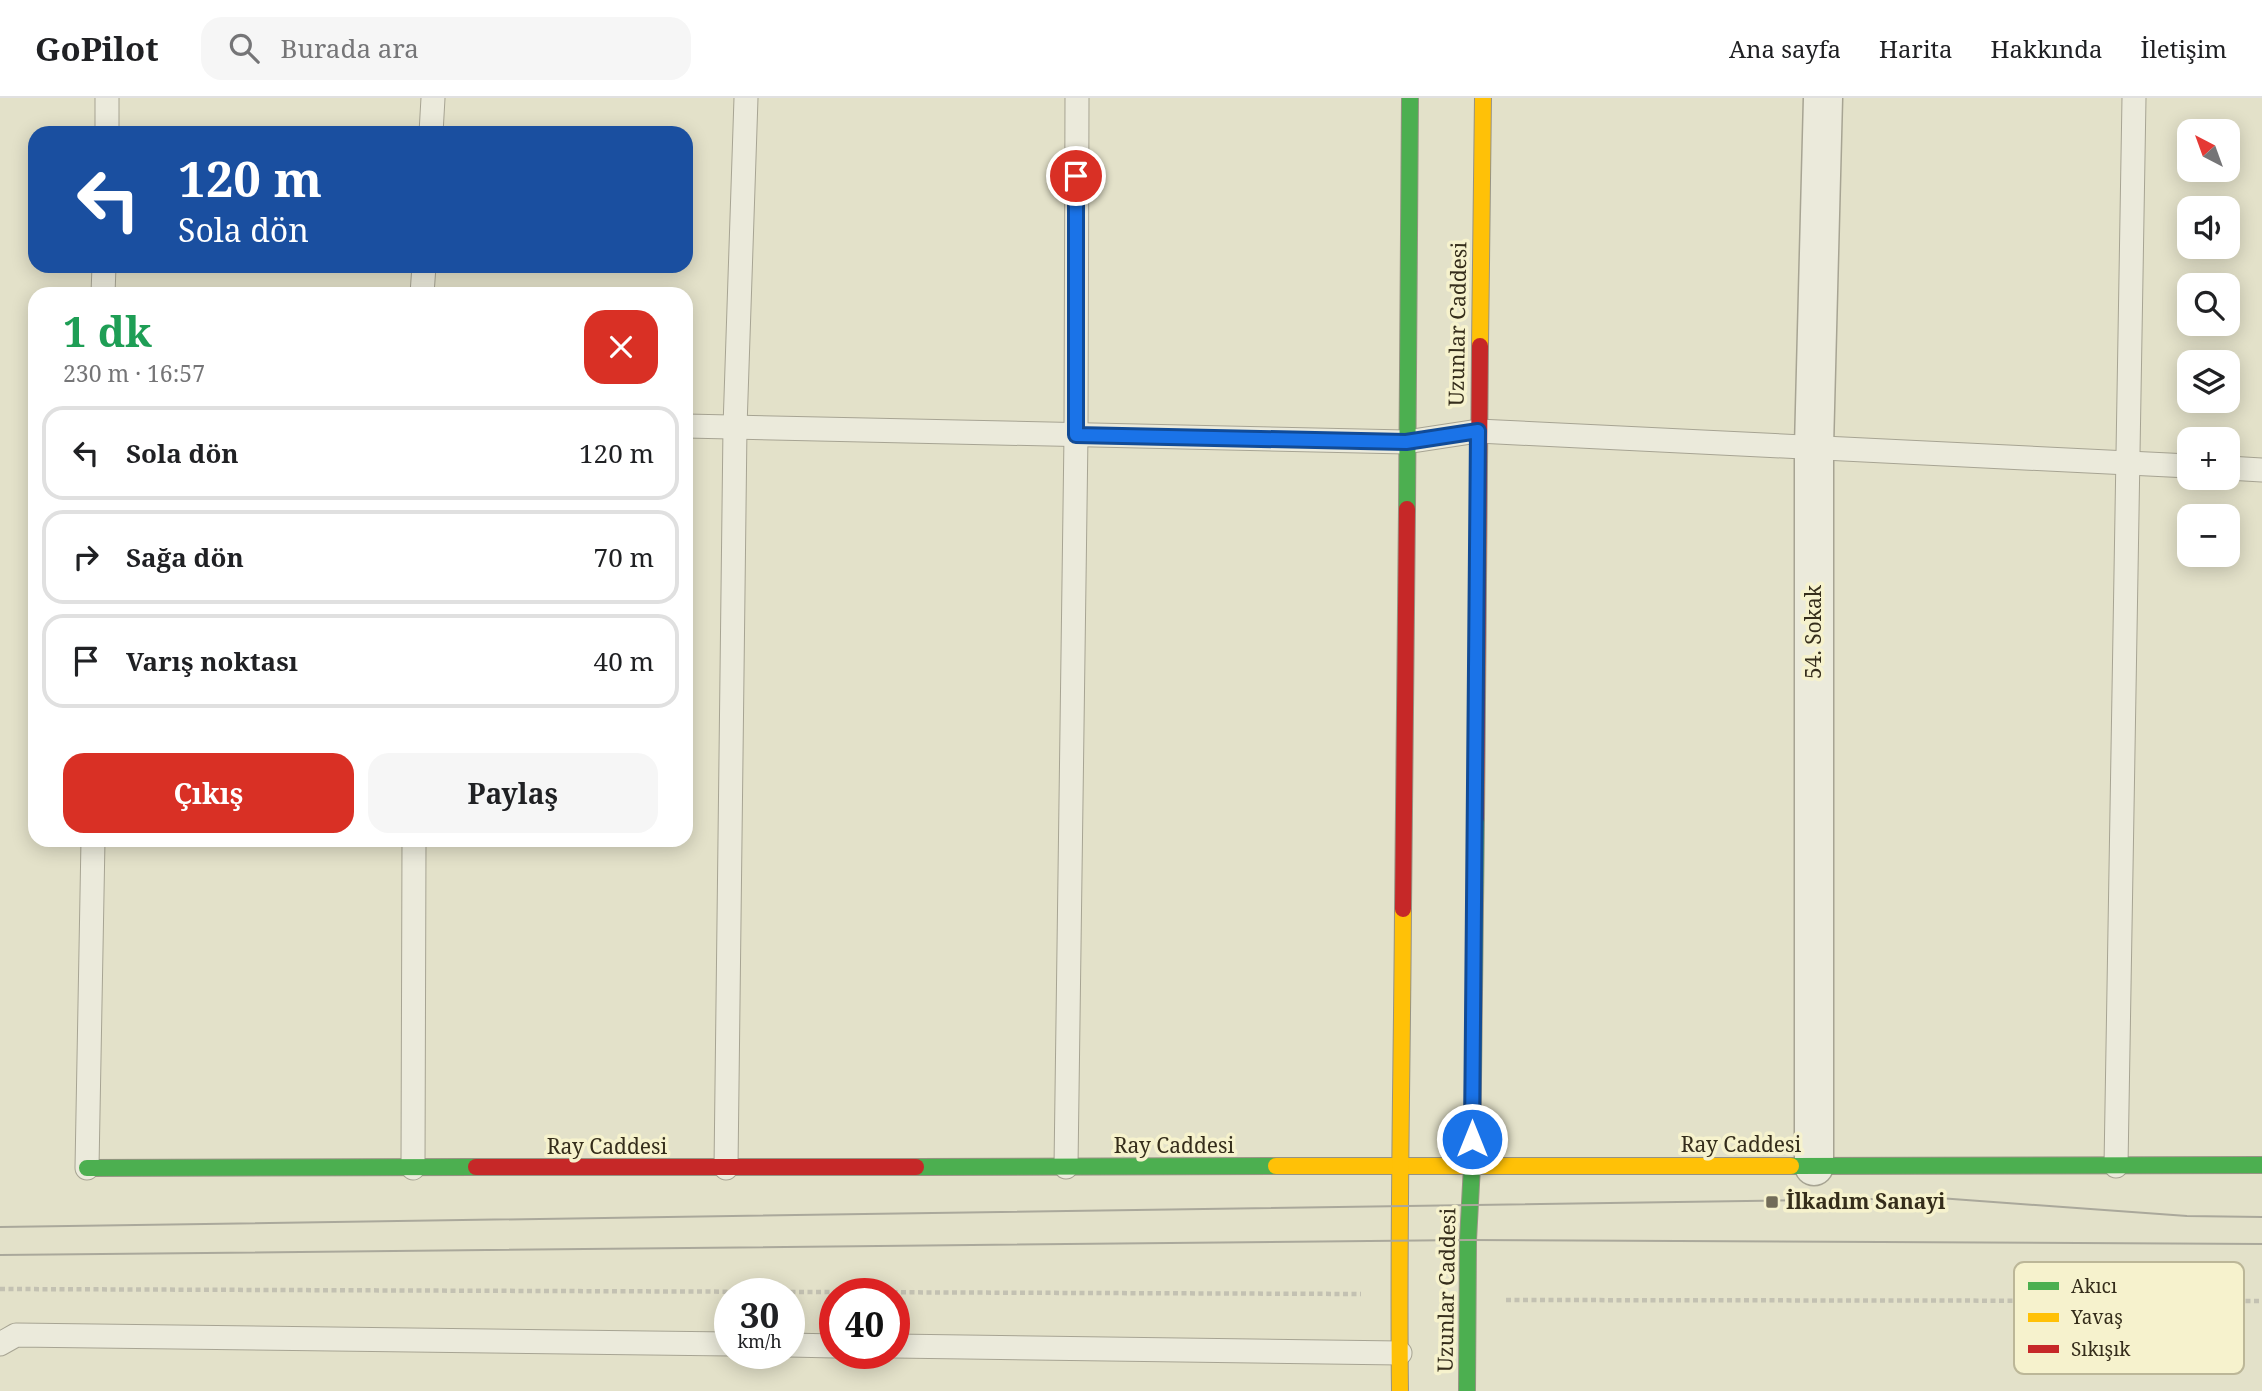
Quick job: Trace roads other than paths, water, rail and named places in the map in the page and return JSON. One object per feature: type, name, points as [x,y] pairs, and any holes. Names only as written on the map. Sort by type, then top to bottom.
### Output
[{"type":"street","points":[[1400,1391],[1398,1206],[1401,1167],[1410,98]]},
{"type":"street","name":"Uzunlar Caddesi","points":[[1468,1391],[1483,98]]},
{"type":"street","name":"54. Sokak","points":[[1814,1166],[1814,447],[1823,98]]},
{"type":"street","name":"Ray Caddesi","points":[[87,1168],[2262,1166]]},
{"type":"lane","points":[[107,98],[107,126]]},
{"type":"lane","points":[[431,126],[433,98]]},
{"type":"lane","points":[[726,1168],[735,427],[746,98]]},
{"type":"lane","points":[[1066,1167],[1076,435],[1077,98]]},
{"type":"lane","points":[[2116,1166],[2134,98]]},
{"type":"lane","points":[[693,426],[1406,442],[1478,431],[2177,465]]},
{"type":"lane","points":[[2240,469],[2262,470]]},
{"type":"lane","points":[[87,1168],[93,847]]},
{"type":"lane","points":[[413,1168],[414,847]]},
{"type":"lane","points":[[0,1344],[16,1335],[714,1344]]},
{"type":"lane","points":[[910,1346],[1400,1353]]},
{"type":"tram line","points":[[0,1227],[1939,1198],[2187,1216],[2262,1217]]},
{"type":"tram line","points":[[0,1255],[1468,1240],[2262,1244]]},
{"type":"place","name":"İlkadım Sanayi","points":[[1772,1202]]}]
